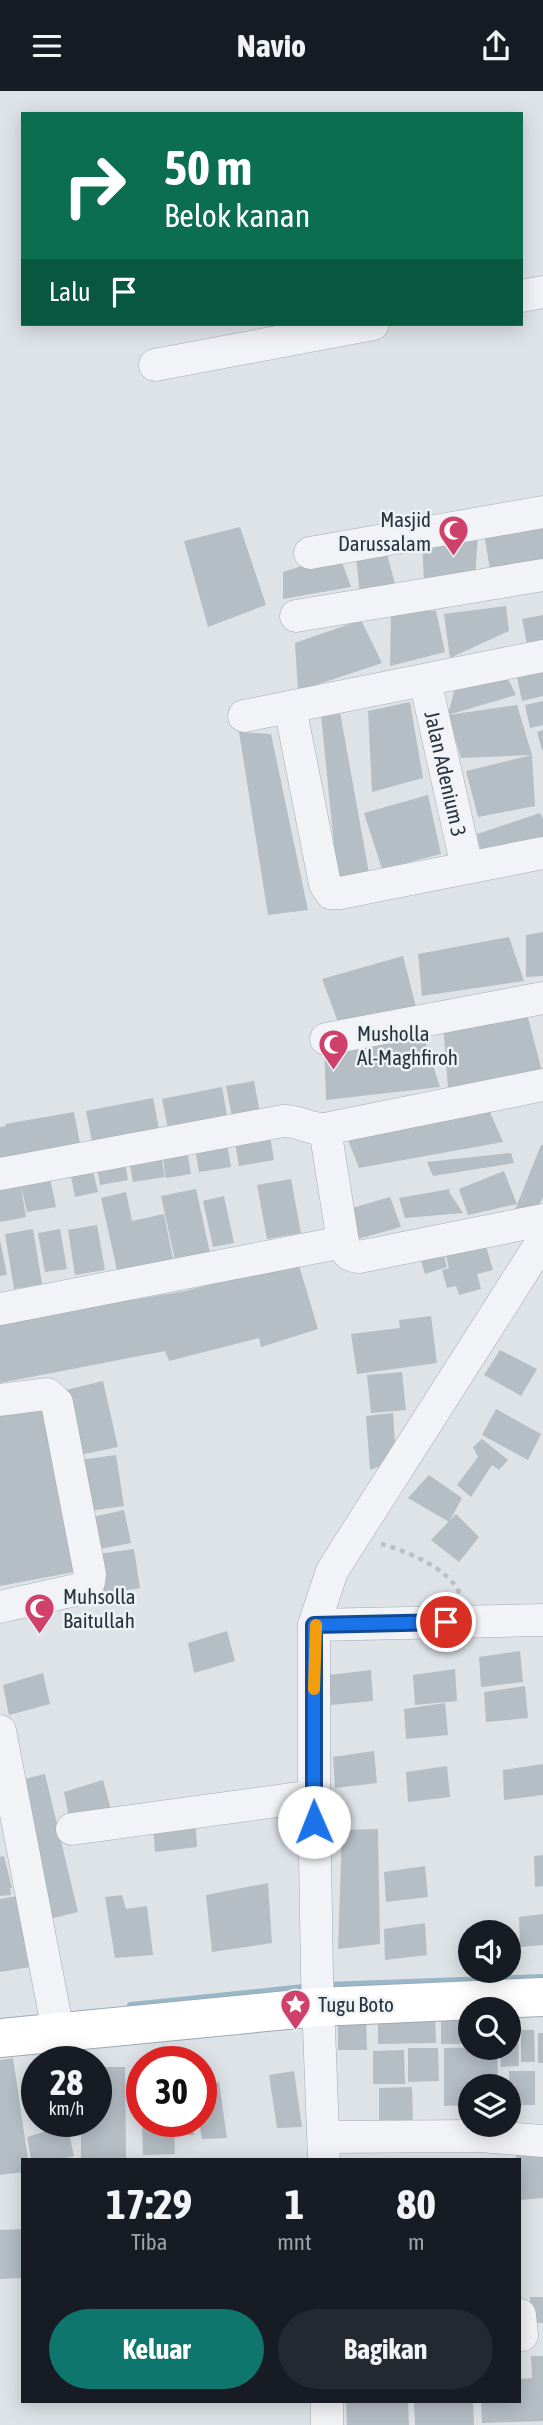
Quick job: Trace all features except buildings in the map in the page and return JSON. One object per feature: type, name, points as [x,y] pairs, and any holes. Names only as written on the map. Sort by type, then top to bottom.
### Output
[{"type":"main road","points":[[0,2038],[57,2020],[318,1992],[543,1997]]},
{"type":"street","points":[[523,296],[543,292]]},
{"type":"street","points":[[155,365],[362,326]]},
{"type":"street","points":[[310,553],[543,512]]},
{"type":"street","points":[[296,616],[543,575]]},
{"type":"street","points":[[244,716],[543,656]]},
{"type":"street","name":"Jalan Adenium 3","points":[[425,680],[467,867]]},
{"type":"street","points":[[290,707],[328,891],[340,893],[543,853]]},
{"type":"street","points":[[326,1039],[543,998]]},
{"type":"street","points":[[0,1174],[543,1085]]},
{"type":"street","points":[[308,1125],[328,1245]]},
{"type":"street","points":[[0,1309],[328,1245],[345,1251],[352,1257],[359,1257],[543,1220]]},
{"type":"street","points":[[543,1240],[332,1571],[314,1625],[314,1796],[324,2148],[501,2148],[543,2141]]},
{"type":"street","points":[[0,1400],[47,1394],[57,1403],[90,1574],[89,1582],[80,1589],[0,1607]]},
{"type":"street","points":[[314,1625],[543,1620]]},
{"type":"street","points":[[0,1731],[57,2020]]},
{"type":"street","points":[[72,1829],[314,1796]]},
{"type":"street","points":[[327,2403],[327,2425]]},
{"type":"path","points":[[353,1537],[402,1550],[439,1571],[458,1588],[472,1621]]},
{"type":"waterway","points":[[326,1986],[543,1978]]},
{"type":"waterway","points":[[131,2006],[313,1987]]},
{"type":"slow traffic","points":[[314,1689],[316,1625]]},
{"type":"place","name":"Masjid Darussalam","points":[[454,558]]},
{"type":"place","name":"Musholla Al-Maghfiroh","points":[[334,1072]]},
{"type":"place","name":"Muhsolla Baitullah","points":[[40,1635]]},
{"type":"place","name":"Tugu Boto","points":[[295,2031]]},
{"type":"route","points":[[314,1822],[314,1625],[446,1622]]}]
